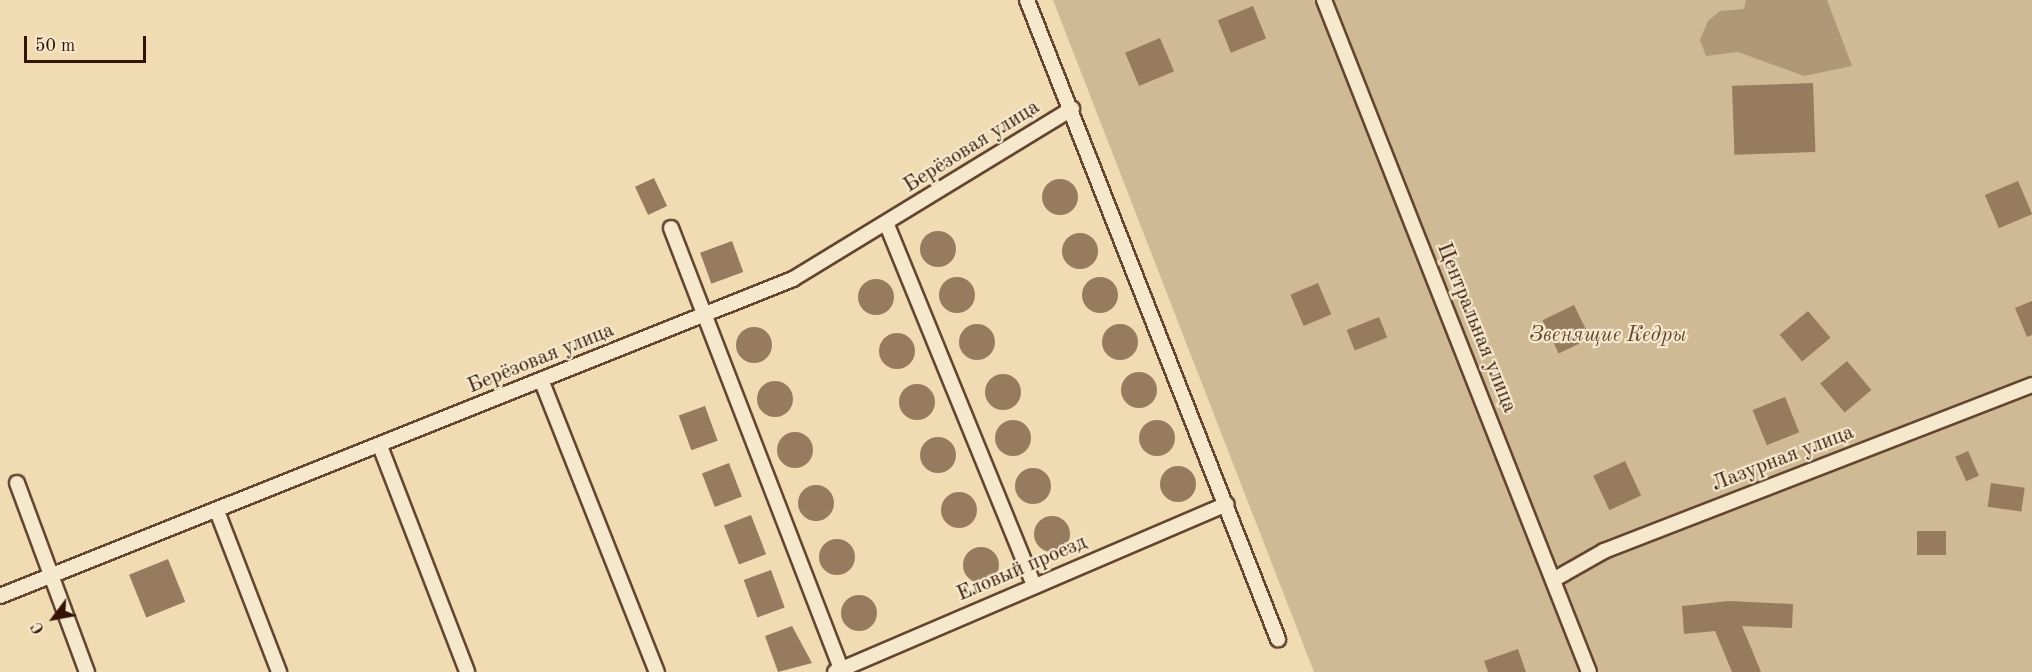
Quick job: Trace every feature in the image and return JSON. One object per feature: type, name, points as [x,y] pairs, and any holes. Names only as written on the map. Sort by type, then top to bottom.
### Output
[{"type":"street","points":[[1028,0],[1278,639]]},
{"type":"street","name":"Центральная улица","points":[[1324,0],[1589,672]]},
{"type":"street","name":"Берёзовая улица","points":[[0,596],[542,382],[793,279],[887,225],[1072,109]]},
{"type":"street","points":[[887,225],[1034,586]]},
{"type":"street","points":[[670,228],[840,671]]},
{"type":"street","points":[[542,382],[657,672]]},
{"type":"street","name":"Лазурная улица","points":[[1553,580],[1604,551],[2032,385]]},
{"type":"street","points":[[380,446],[467,672]]},
{"type":"street","points":[[17,483],[87,672]]},
{"type":"street","name":"Еловый проезд","points":[[840,671],[1227,504]]},
{"type":"street","points":[[217,511],[279,672]]},
{"type":"green space","name":"Звенящие Кедры","points":[[1053,0],[2032,0],[2032,672],[1314,672]]},
{"type":"shaded area","points":[[1746,0],[1827,0],[1852,66],[1804,76],[1738,52],[1706,56],[1700,40],[1708,21],[1720,11],[1744,9]]},
{"type":"building","points":[[1253,6],[1266,38],[1231,53],[1218,20]]},
{"type":"building","points":[[1160,38],[1174,71],[1139,86],[1125,53]]},
{"type":"building","points":[[1813,83],[1815,152],[1734,155],[1732,86]]},
{"type":"building","points":[[654,178],[667,206],[648,215],[635,187]]},
{"type":"building","points":[[1060,179],[1073,184],[1078,197],[1073,210],[1060,215],[1047,210],[1042,197],[1047,184]]},
{"type":"building","points":[[2018,181],[2032,214],[1999,228],[1985,195]]},
{"type":"building","points":[[938,231],[951,236],[956,249],[951,262],[938,267],[925,262],[920,249],[925,236]]},
{"type":"building","points":[[1080,233],[1093,238],[1098,251],[1093,264],[1080,269],[1067,264],[1062,251],[1067,238]]},
{"type":"building","points":[[732,241],[743,272],[711,284],[700,253]]},
{"type":"building","points":[[957,277],[970,282],[975,295],[970,308],[957,313],[944,308],[939,295],[944,282]]},
{"type":"building","points":[[1100,277],[1113,282],[1118,295],[1113,308],[1100,313],[1087,308],[1082,295],[1087,282]]},
{"type":"building","points":[[876,279],[889,284],[894,297],[889,310],[876,315],[863,310],[858,297],[863,284]]},
{"type":"building","points":[[1318,283],[1331,314],[1304,326],[1290,295]]},
{"type":"building","points":[[2032,301],[2032,335],[2027,337],[2015,308]]},
{"type":"building","points":[[1574,305],[1590,338],[1559,354],[1543,320]]},
{"type":"building","points":[[1808,311],[1830,338],[1802,362],[1780,335]]},
{"type":"building","points":[[1379,317],[1387,337],[1355,351],[1347,330]]},
{"type":"building","points":[[977,324],[990,329],[995,342],[990,355],[977,360],[964,355],[959,342],[964,329]]},
{"type":"building","points":[[1120,324],[1133,329],[1138,342],[1133,355],[1120,360],[1107,355],[1102,342],[1107,329]]},
{"type":"building","points":[[754,327],[767,332],[772,345],[767,358],[754,363],[741,358],[736,345],[741,332]]},
{"type":"building","points":[[897,333],[910,338],[915,351],[910,364],[897,369],[884,364],[879,351],[884,338]]},
{"type":"building","points":[[1847,361],[1871,390],[1845,413],[1820,383]]},
{"type":"building","points":[[1139,372],[1152,377],[1157,390],[1152,403],[1139,408],[1126,403],[1121,390],[1126,377]]},
{"type":"building","points":[[1003,374],[1016,379],[1021,392],[1016,405],[1003,410],[990,405],[985,392],[990,379]]},
{"type":"building","points":[[775,381],[788,386],[793,399],[788,412],[775,417],[762,412],[757,399],[762,386]]},
{"type":"building","points":[[917,384],[930,389],[935,402],[930,415],[917,420],[904,415],[899,402],[904,389]]},
{"type":"building","points":[[1785,397],[1799,432],[1767,445],[1753,410]]},
{"type":"building","points":[[705,406],[718,441],[691,450],[679,416]]},
{"type":"building","points":[[1013,420],[1026,425],[1031,438],[1026,451],[1013,456],[1000,451],[995,438],[1000,425]]},
{"type":"building","points":[[1157,420],[1170,425],[1175,438],[1170,451],[1157,456],[1144,451],[1139,438],[1144,425]]},
{"type":"building","points":[[795,432],[808,437],[813,450],[808,463],[795,468],[782,463],[777,450],[782,437]]},
{"type":"building","points":[[938,437],[951,442],[956,455],[951,468],[938,473],[925,468],[920,455],[925,442]]},
{"type":"building","points":[[1968,451],[1979,476],[1966,481],[1955,457]]},
{"type":"building","points":[[1625,461],[1641,495],[1609,510],[1593,476]]},
{"type":"building","points":[[729,463],[742,497],[715,507],[702,473]]},
{"type":"building","points":[[1178,466],[1191,471],[1196,484],[1191,497],[1178,502],[1165,497],[1160,484],[1165,471]]},
{"type":"building","points":[[1033,468],[1046,473],[1051,486],[1046,499],[1033,504],[1020,499],[1015,486],[1020,473]]},
{"type":"building","points":[[1991,483],[2025,488],[2021,511],[1988,507]]},
{"type":"building","points":[[816,485],[829,490],[834,503],[829,516],[816,521],[803,516],[798,503],[803,490]]},
{"type":"building","points":[[959,492],[972,497],[977,510],[972,523],[959,528],[946,523],[941,510],[946,497]]},
{"type":"building","points":[[751,515],[766,554],[739,565],[724,525]]},
{"type":"building","points":[[1052,516],[1065,521],[1070,534],[1065,547],[1052,552],[1039,547],[1034,534],[1039,521]]},
{"type":"building","points":[[1917,531],[1946,531],[1946,555],[1917,555]]},
{"type":"building","points":[[837,539],[850,544],[855,557],[850,570],[837,575],[824,570],[819,557],[824,544]]},
{"type":"building","points":[[981,547],[994,552],[999,565],[994,578],[981,583],[968,578],[963,565],[968,552]]},
{"type":"building","points":[[168,559],[185,602],[146,617],[129,575]]},
{"type":"building","points":[[771,570],[785,608],[757,618],[744,580]]},
{"type":"building","points":[[859,595],[872,600],[877,613],[872,626],[859,631],[846,626],[841,613],[846,600]]},
{"type":"building","points":[[1729,601],[1793,604],[1792,628],[1742,626],[1761,672],[1732,672],[1715,631],[1684,634],[1682,606]]},
{"type":"building","points":[[792,626],[812,663],[778,672],[765,636]]},
{"type":"building","points":[[1518,649],[1526,672],[1488,672],[1484,661]]}]
